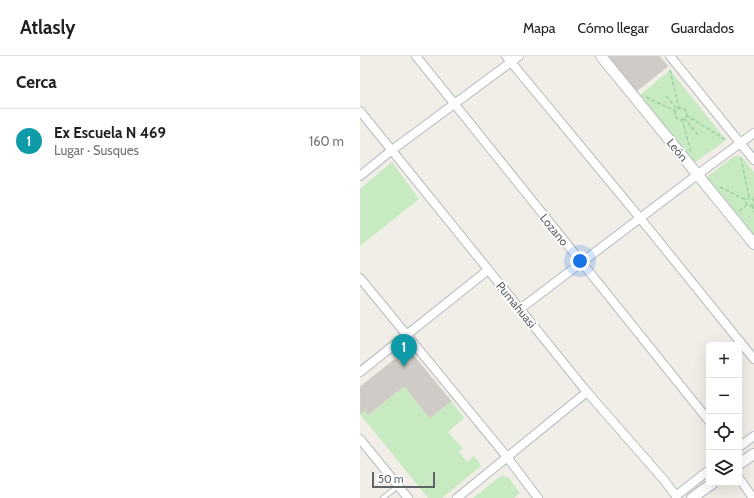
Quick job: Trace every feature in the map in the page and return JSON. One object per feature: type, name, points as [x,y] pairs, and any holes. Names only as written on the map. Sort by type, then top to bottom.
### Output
[{"type":"street","name":"Lozano","points":[[416,56],[706,417]]},
{"type":"street","points":[[360,176],[454,104],[508,59],[519,56]]},
{"type":"street","name":"León","points":[[601,56],[754,244]]},
{"type":"street","points":[[670,56],[754,160]]},
{"type":"street","points":[[508,59],[640,218],[754,359]]},
{"type":"street","name":"Pumahuasi","points":[[360,111],[587,392],[664,480],[676,497]]},
{"type":"street","points":[[520,309],[697,174],[754,133]]},
{"type":"street","points":[[360,372],[488,270]]},
{"type":"street","points":[[360,278],[538,498]]},
{"type":"street","points":[[457,498],[587,392]]},
{"type":"street","points":[[742,445],[754,436]]},
{"type":"street","points":[[360,439],[408,498]]},
{"type":"street","points":[[742,462],[754,454]]},
{"type":"street","points":[[676,497],[706,472]]},
{"type":"street","points":[[742,482],[753,498]]},
{"type":"street","points":[[692,498],[709,486]]},
{"type":"lane","points":[[383,498],[398,486]]},
{"type":"path","points":[[670,70],[680,108]]},
{"type":"path","points":[[641,94],[676,110]]},
{"type":"path","points":[[666,96],[676,110],[675,115],[677,118],[683,119],[698,135]]},
{"type":"path","points":[[676,110],[680,108],[685,109],[686,115],[683,119]]},
{"type":"path","points":[[686,115],[726,140]]},
{"type":"path","points":[[683,119],[692,156]]},
{"type":"path","points":[[741,156],[749,198]]},
{"type":"path","points":[[714,185],[746,200]]},
{"type":"path","points":[[749,198],[754,200],[752,205],[754,212]]},
{"type":"path","points":[[746,200],[747,204]]},
{"type":"path","points":[[747,204],[752,205]]},
{"type":"path","points":[[739,212],[747,204]]},
{"type":"green space","points":[[670,70],[726,140],[694,163],[639,96]]},
{"type":"green space","points":[[735,156],[741,156],[754,172],[754,239],[707,182],[708,176]]},
{"type":"green space","points":[[392,162],[419,199],[360,246],[360,189]]},
{"type":"green space","points":[[404,386],[430,418],[451,401],[464,418],[448,432],[463,449],[459,452],[467,462],[474,456],[481,466],[442,498],[428,498],[360,414],[365,410],[369,415]]},
{"type":"green space","points":[[501,476],[508,477],[520,493],[514,498],[473,498]]},
{"type":"building","points":[[605,56],[659,56],[668,66],[634,93]]},
{"type":"building","points":[[408,349],[451,401],[430,418],[404,386],[368,415],[365,410],[360,414],[360,387]]},
{"type":"place","name":"Ex Escuela N 469","points":[[404,367]]}]
